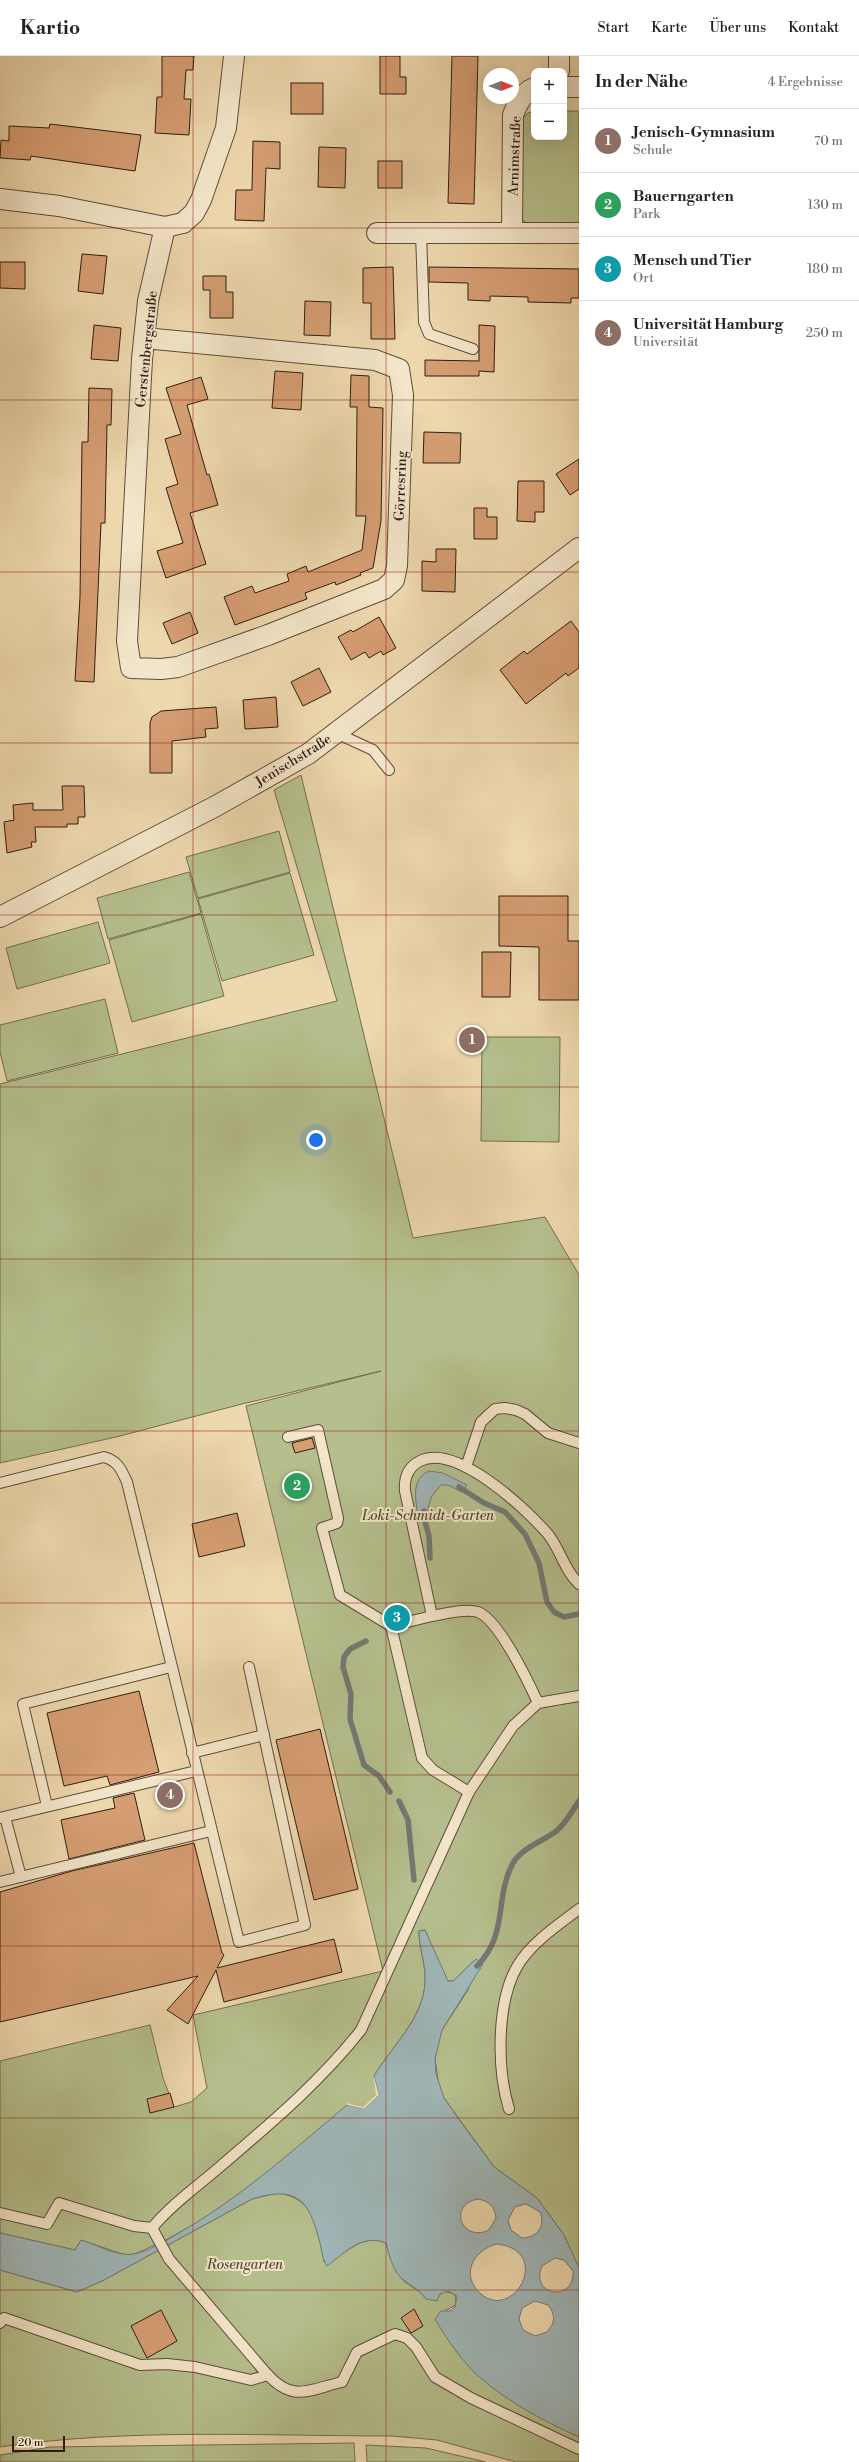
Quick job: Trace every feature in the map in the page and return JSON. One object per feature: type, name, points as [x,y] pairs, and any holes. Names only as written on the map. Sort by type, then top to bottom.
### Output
[{"type":"street","points":[[0,199],[59,206],[165,227],[183,222],[194,213],[201,200],[226,128],[234,56]]},
{"type":"street","points":[[559,56],[559,68]]},
{"type":"street","points":[[567,87],[579,87]]},
{"type":"street","name":"Arnimstraße","points":[[512,232],[513,115],[516,105],[528,90],[531,89]]},
{"type":"street","name":"Gerstenbergstraße","points":[[131,668],[127,641],[144,338],[148,300],[165,227]]},
{"type":"street","points":[[377,233],[579,233]]},
{"type":"street","name":"Görresring","points":[[131,668],[161,669],[178,667],[268,635],[384,589],[394,580],[397,566],[403,395],[399,369],[375,360],[144,338]]},
{"type":"street","name":"Jenischstraße","points":[[0,916],[216,806],[308,754],[579,548]]},
{"type":"lane","points":[[421,233],[424,322],[429,334],[473,349]]},
{"type":"lane","points":[[336,733],[373,750],[389,770]]},
{"type":"lane","points":[[466,1466],[481,1422],[495,1409],[505,1408],[516,1410],[525,1414],[548,1433],[579,1443]]},
{"type":"lane","points":[[288,1437],[318,1430],[338,1518],[338,1522],[322,1528],[338,1589],[343,1598],[391,1626],[432,1616],[473,1611],[486,1617],[524,1672],[538,1703]]},
{"type":"lane","points":[[0,1483],[104,1457],[113,1460],[120,1467],[127,1482],[196,1771],[239,1942],[305,1924],[249,1667]]},
{"type":"lane","points":[[432,1616],[404,1483],[411,1467],[427,1458],[439,1458],[466,1466],[505,1491],[547,1533],[579,1584]]},
{"type":"lane","points":[[391,1626],[422,1758],[433,1770],[469,1792]]},
{"type":"lane","points":[[47,1806],[23,1704],[171,1667]]},
{"type":"lane","points":[[152,2228],[186,2195],[298,2099],[342,2054],[361,2030],[469,1792],[513,1726],[538,1703],[579,1696]]},
{"type":"lane","points":[[192,1753],[264,1735]]},
{"type":"lane","points":[[21,1877],[2,1818],[196,1771]]},
{"type":"lane","points":[[0,1882],[212,1831]]},
{"type":"lane","points":[[509,2109],[502,2078],[505,1996],[518,1965],[544,1936],[579,1910]]},
{"type":"lane","points":[[0,2213],[47,2224],[59,2203],[126,2224],[152,2228]]},
{"type":"lane","points":[[152,2228],[164,2252],[268,2375],[277,2384],[292,2392],[301,2392],[342,2382],[357,2352],[395,2334],[407,2338],[416,2347],[435,2377],[470,2398],[579,2449]]},
{"type":"lane","points":[[0,2323],[4,2318],[140,2365],[167,2364],[195,2367],[247,2380],[268,2375]]},
{"type":"green space","points":[[567,111],[579,111],[579,226],[526,223],[522,219],[521,120],[531,112],[531,140],[567,140]]},
{"type":"green space","name":"Loki-Schmidt-Garten","points":[[301,775],[413,1238],[545,1217],[579,1275],[579,2268],[564,2235],[537,2198],[494,2167],[444,2098],[439,2087],[435,2059],[437,2044],[442,2030],[468,1990],[476,1959],[453,1981],[448,1981],[445,1979],[425,1930],[419,1931],[424,1963],[425,1982],[419,2008],[406,2032],[374,2076],[379,2095],[364,2109],[200,2221],[166,2240],[135,2254],[125,2255],[81,2240],[75,2250],[0,2233],[0,2061],[150,2025],[163,2078],[174,2107],[191,2102],[207,2088],[193,2015],[383,1971],[246,1406],[381,1371],[238,1405],[116,1437],[0,1463],[0,1084],[337,1001],[274,790]]},
{"type":"green space","points":[[279,831],[290,872],[198,898],[186,857]]},
{"type":"green space","points":[[189,872],[201,913],[108,939],[97,898]]},
{"type":"green space","points":[[290,873],[314,955],[222,981],[198,899]]},
{"type":"green space","points":[[201,914],[224,996],[132,1022],[109,940]]},
{"type":"green space","points":[[98,922],[110,963],[17,989],[6,948]]},
{"type":"green space","points":[[105,999],[118,1053],[7,1081],[0,1052],[0,1025]]},
{"type":"green space","points":[[482,1037],[560,1037],[559,1142],[481,1141]]},
{"type":"green space","name":"Rosengarten","points":[[277,2193],[290,2196],[300,2201],[308,2209],[317,2227],[324,2262],[361,2243],[369,2240],[377,2240],[386,2243],[393,2263],[404,2281],[421,2293],[426,2299],[437,2299],[443,2291],[455,2294],[456,2305],[445,2311],[552,2424],[579,2437],[579,2462],[516,2462],[437,2440],[393,2436],[245,2434],[146,2435],[97,2437],[0,2447],[0,2270],[77,2292],[104,2280],[252,2199]]},
{"type":"green space","points":[[354,2443],[355,2462],[0,2462],[0,2455],[50,2447]]},
{"type":"green space","points":[[366,2445],[426,2448],[486,2462],[367,2462]]},
{"type":"water","points":[[429,1471],[443,1473],[467,1485],[462,1492],[448,1485],[441,1485],[431,1497],[426,1517],[418,1520],[416,1486],[423,1475]]},
{"type":"water","points":[[425,1930],[448,1981],[453,1981],[476,1959],[483,1964],[442,2030],[435,2059],[436,2074],[444,2098],[494,2167],[537,2198],[564,2235],[579,2268],[579,2437],[511,2401],[475,2373],[453,2347],[435,2319],[441,2311],[450,2311],[455,2307],[457,2296],[448,2291],[440,2294],[437,2301],[426,2299],[419,2291],[401,2278],[398,2274],[392,2264],[386,2243],[377,2241],[362,2242],[347,2250],[327,2266],[323,2257],[316,2228],[306,2206],[291,2195],[268,2195],[252,2199],[104,2280],[77,2292],[0,2270],[0,2233],[75,2250],[81,2240],[120,2254],[139,2253],[150,2249],[200,2220],[244,2190],[347,2105],[364,2109],[379,2095],[374,2076],[406,2032],[419,2008],[423,1995],[425,1975],[419,1931]],"holes":[[[478,2199],[491,2205],[496,2218],[489,2230],[480,2233],[465,2227],[462,2222],[461,2215],[463,2208],[468,2203]],[[526,2204],[540,2212],[542,2217],[541,2226],[532,2236],[522,2238],[511,2230],[508,2220],[515,2207]],[[497,2244],[514,2250],[523,2259],[525,2272],[522,2284],[513,2294],[502,2300],[490,2299],[477,2290],[472,2283],[470,2276],[473,2262],[477,2256],[489,2247]],[[555,2258],[564,2260],[573,2271],[572,2281],[567,2288],[561,2291],[553,2292],[547,2289],[542,2284],[540,2276],[542,2266]],[[535,2301],[548,2305],[554,2319],[547,2332],[535,2336],[523,2330],[519,2319],[522,2308]]]},
{"type":"pier","points":[[373,2073],[379,2095],[364,2109],[347,2105],[346,2103],[363,2107],[376,2095]]},
{"type":"building","points":[[162,56],[194,56],[193,70],[186,70],[184,99],[191,99],[189,135],[155,133],[157,97],[162,97]]},
{"type":"building","points":[[380,56],[400,56],[400,77],[406,77],[406,94],[380,94]]},
{"type":"building","points":[[452,56],[478,56],[474,204],[448,203]]},
{"type":"building","points":[[291,83],[323,83],[323,114],[291,114]]},
{"type":"building","points":[[50,124],[141,135],[135,171],[31,156],[30,160],[0,158],[1,140],[9,141],[9,126],[49,128]]},
{"type":"building","points":[[253,141],[280,142],[280,169],[266,168],[264,221],[235,220],[236,190],[252,190]]},
{"type":"building","points":[[319,147],[346,148],[345,188],[318,187]]},
{"type":"building","points":[[378,161],[402,161],[402,188],[378,188]]},
{"type":"building","points":[[82,254],[107,256],[103,294],[78,291]]},
{"type":"building","points":[[0,262],[25,262],[25,289],[0,288]]},
{"type":"building","points":[[393,267],[395,339],[371,339],[371,303],[363,303],[363,268]]},
{"type":"building","points":[[429,267],[579,269],[579,298],[571,298],[571,303],[528,302],[528,297],[490,296],[490,301],[468,300],[468,283],[429,282]]},
{"type":"building","points":[[203,276],[226,276],[226,292],[233,292],[233,318],[210,318],[210,290],[203,290]]},
{"type":"building","points":[[305,301],[331,302],[330,336],[304,335]]},
{"type":"building","points":[[94,325],[121,328],[118,361],[91,359]]},
{"type":"building","points":[[479,325],[495,326],[494,372],[479,371],[479,376],[425,376],[425,360],[479,361]]},
{"type":"building","points":[[275,371],[303,373],[301,410],[272,408]]},
{"type":"building","points":[[351,375],[369,376],[369,407],[383,408],[381,521],[373,568],[360,573],[361,575],[336,585],[335,582],[305,593],[307,599],[235,625],[224,597],[252,586],[255,593],[289,581],[287,574],[306,566],[308,572],[362,550],[366,516],[356,516],[357,407],[350,407]]},
{"type":"building","points":[[201,377],[208,399],[187,405],[207,475],[209,474],[218,505],[190,513],[206,564],[166,578],[157,551],[183,543],[166,488],[178,484],[165,439],[181,434],[166,388]]},
{"type":"building","points":[[89,388],[112,389],[111,425],[107,425],[105,523],[101,523],[94,682],[75,681],[80,597],[82,442],[88,442]]},
{"type":"building","points":[[424,432],[461,433],[460,463],[423,463]]},
{"type":"building","points":[[579,459],[579,489],[570,495],[556,474]]},
{"type":"building","points":[[518,481],[544,481],[544,512],[535,512],[535,522],[517,521]]},
{"type":"building","points":[[474,508],[487,508],[487,517],[497,517],[497,539],[474,539]]},
{"type":"building","points":[[436,549],[456,549],[455,592],[422,591],[422,561],[436,562]]},
{"type":"building","points":[[190,612],[198,633],[172,644],[163,623]]},
{"type":"building","points":[[379,617],[396,648],[383,655],[381,651],[369,658],[365,652],[351,660],[338,637],[351,630],[353,632]]},
{"type":"building","points":[[571,621],[579,632],[579,668],[568,676],[566,673],[526,704],[500,670],[524,651],[527,654]]},
{"type":"building","points":[[319,668],[331,692],[303,706],[291,682]]},
{"type":"building","points":[[276,697],[278,727],[245,729],[243,700]]},
{"type":"building","points":[[216,707],[218,728],[205,729],[206,737],[172,741],[172,773],[150,773],[150,723],[152,717],[161,711]]},
{"type":"building","points":[[62,786],[84,786],[85,817],[78,817],[78,824],[67,824],[67,827],[35,827],[36,842],[31,842],[32,847],[7,853],[4,822],[14,820],[13,805],[33,803],[33,810],[63,810]]},
{"type":"building","points":[[499,896],[568,896],[568,941],[579,941],[579,1000],[539,1000],[539,947],[499,946]]},
{"type":"building","points":[[482,952],[511,952],[510,997],[482,997]]},
{"type":"building","points":[[312,1438],[315,1448],[295,1453],[292,1443]]},
{"type":"building","points":[[237,1513],[245,1546],[199,1557],[192,1524]]},
{"type":"building","points":[[139,1691],[159,1772],[110,1785],[107,1776],[64,1786],[47,1713]]},
{"type":"building","points":[[320,1729],[358,1889],[314,1900],[276,1740]]},
{"type":"building","points":[[134,1793],[145,1840],[69,1859],[61,1820],[115,1808],[113,1798]]},
{"type":"building","points":[[194,1843],[222,1953],[224,1955],[217,1968],[334,1939],[342,1972],[224,2002],[216,1970],[188,2024],[167,2010],[198,1976],[0,2022],[0,1892],[72,1871]]},
{"type":"building","points":[[170,2093],[174,2107],[150,2113],[147,2099]]},
{"type":"building","points":[[414,2309],[423,2326],[411,2333],[401,2318]]},
{"type":"building","points":[[161,2310],[177,2341],[147,2358],[131,2326]]},
{"type":"waterway","points":[[459,1487],[484,1503],[505,1512],[525,1534],[539,1563],[547,1602],[554,1612],[564,1617],[579,1614]]},
{"type":"waterway","points":[[424,1511],[424,1518],[429,1536],[430,1558]]},
{"type":"waterway","points":[[366,1641],[350,1649],[344,1657],[343,1667],[351,1694],[350,1719],[364,1765],[379,1776],[390,1792]]},
{"type":"waterway","points":[[399,1801],[408,1820],[414,1880]]},
{"type":"waterway","points":[[477,1966],[487,1954],[493,1941],[500,1916],[507,1876],[513,1863],[521,1853],[559,1829],[579,1801]]},
{"type":"place","name":"Jenisch-Gymnasium","points":[[472,1040]]},
{"type":"place","name":"Bauerngarten","points":[[297,1486]]},
{"type":"place","name":"Mensch und Tier","points":[[397,1618]]},
{"type":"place","name":"Universität Hamburg","points":[[170,1795]]}]
